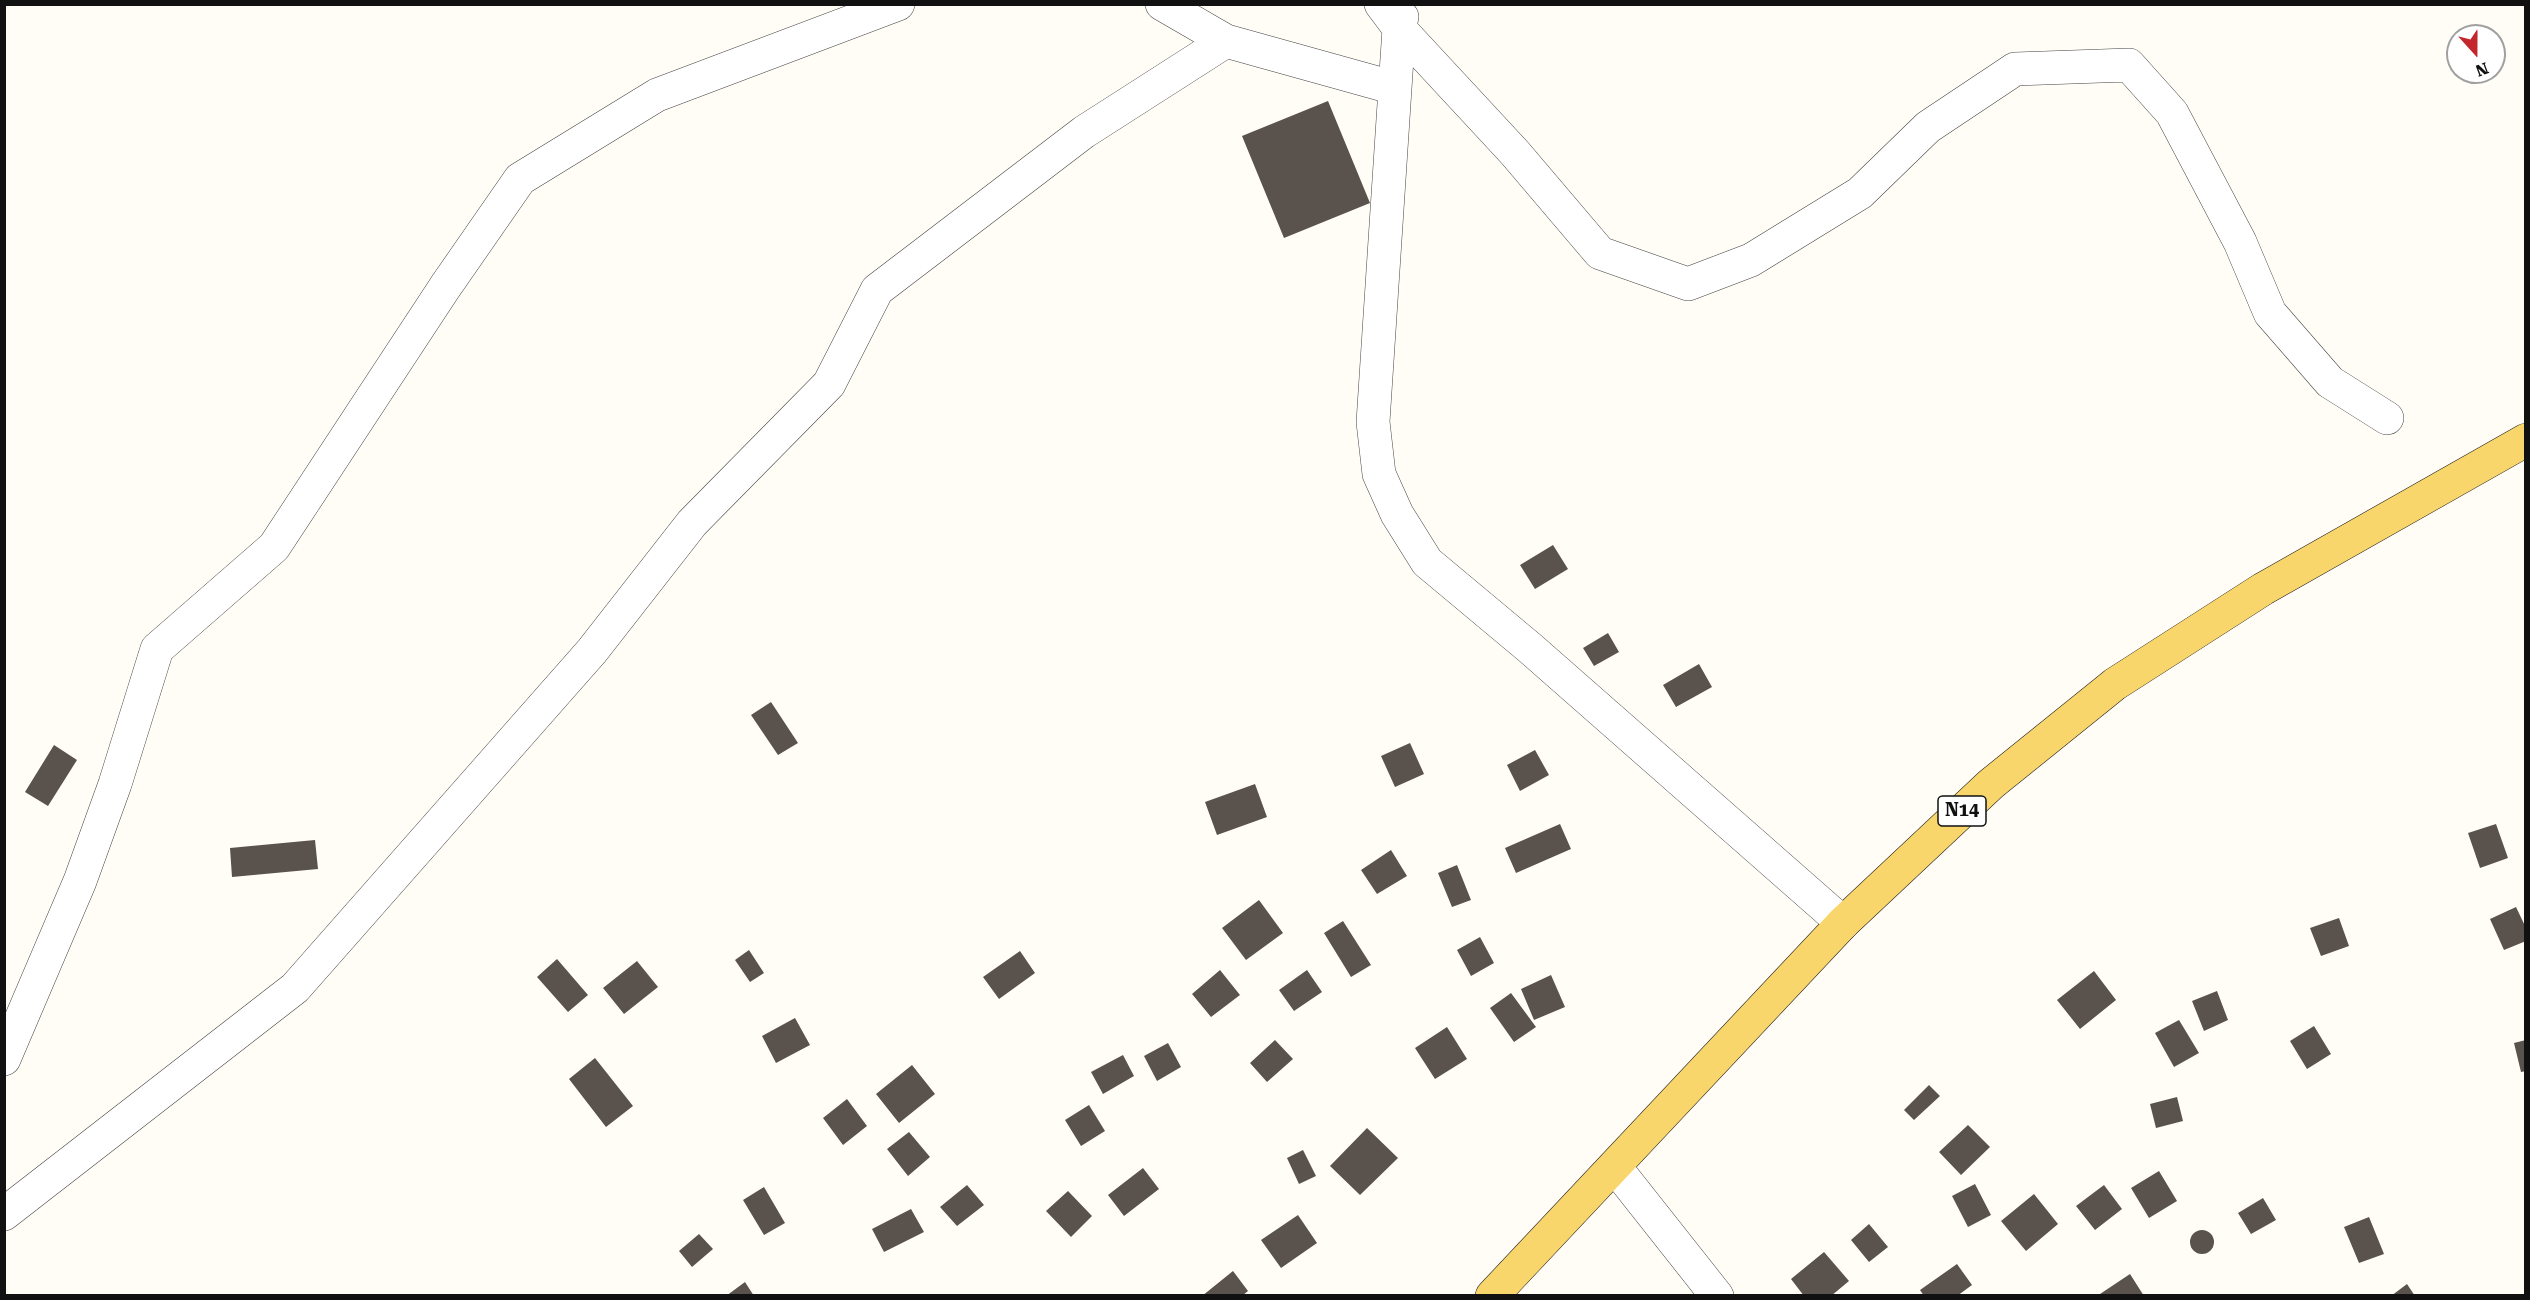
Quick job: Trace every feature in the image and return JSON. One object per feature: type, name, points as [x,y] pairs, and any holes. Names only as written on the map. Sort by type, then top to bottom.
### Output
[{"type":"main road","name":"N14","points":[[1492,1296],[1844,923],[1991,784],[2115,684],[2263,590],[2526,440]]},
{"type":"street","points":[[4,1059],[80,881],[115,784],[157,649],[274,547],[445,287],[520,179],[657,95],[898,4]]},
{"type":"street","points":[[1162,4],[1227,41],[1395,88]]},
{"type":"street","points":[[1395,12],[1395,88],[1372,422],[1379,474],[1397,514],[1427,562],[1539,656],[1844,923]]},
{"type":"street","points":[[1395,12],[1600,253],[1688,284],[1751,260],[1860,193],[1928,127],[2014,69],[2129,65],[2172,113],[2240,242],[2270,312],[2330,382],[2387,418]]},
{"type":"street","points":[[4,1214],[295,988],[592,651],[692,523],[829,384],[877,290],[1084,132],[1227,41]]},
{"type":"street","points":[[1615,1167],[1717,1296]]},
{"type":"building","points":[[1328,101],[1370,203],[1284,238],[1242,136]]},
{"type":"building","points":[[1553,545],[1568,569],[1535,589],[1520,565]]},
{"type":"building","points":[[1608,633],[1619,652],[1594,666],[1583,648]]},
{"type":"building","points":[[1699,664],[1712,687],[1676,707],[1663,685]]},
{"type":"building","points":[[771,702],[798,743],[778,755],[751,715]]},
{"type":"building","points":[[1410,743],[1424,774],[1395,787],[1381,756]]},
{"type":"building","points":[[54,745],[77,760],[48,806],[25,792]]},
{"type":"building","points":[[1535,750],[1549,775],[1520,791],[1507,765]]},
{"type":"building","points":[[1255,784],[1267,817],[1217,835],[1205,802]]},
{"type":"building","points":[[1560,824],[1571,849],[1516,873],[1505,848]]},
{"type":"building","points":[[2496,824],[2508,858],[2480,868],[2468,833]]},
{"type":"building","points":[[315,840],[318,869],[232,877],[230,848]]},
{"type":"building","points":[[1391,850],[1407,876],[1377,894],[1361,870]]},
{"type":"building","points":[[1457,865],[1471,900],[1452,907],[1438,873]]},
{"type":"building","points":[[1259,900],[1283,933],[1246,960],[1222,928]]},
{"type":"building","points":[[2516,907],[2526,928],[2526,941],[2504,950],[2490,919]]},
{"type":"building","points":[[2339,918],[2349,946],[2321,956],[2310,928]]},
{"type":"building","points":[[1343,921],[1371,965],[1351,977],[1324,933]]},
{"type":"building","points":[[1480,937],[1494,963],[1471,976],[1457,950]]},
{"type":"building","points":[[749,950],[764,973],[750,982],[735,960]]},
{"type":"building","points":[[1020,951],[1035,973],[999,999],[983,977]]},
{"type":"building","points":[[557,959],[588,995],[568,1012],[537,977]]},
{"type":"building","points":[[637,961],[658,987],[624,1014],[603,988]]},
{"type":"building","points":[[1220,970],[1240,995],[1211,1017],[1192,994]]},
{"type":"building","points":[[1307,970],[1322,992],[1294,1011],[1279,990]]},
{"type":"building","points":[[2094,971],[2116,1000],[2080,1029],[2057,1000]]},
{"type":"building","points":[[1551,975],[1565,1007],[1534,1020],[1521,989]]},
{"type":"building","points":[[2217,991],[2228,1020],[2204,1031],[2192,1001]]},
{"type":"building","points":[[1511,993],[1536,1027],[1514,1042],[1490,1008]]},
{"type":"building","points":[[795,1018],[810,1045],[776,1063],[762,1036]]},
{"type":"building","points":[[2179,1020],[2199,1053],[2174,1067],[2155,1033]]},
{"type":"building","points":[[2314,1026],[2331,1054],[2307,1069],[2290,1041]]},
{"type":"building","points":[[1447,1027],[1467,1059],[1435,1079],[1415,1048]]},
{"type":"building","points":[[1275,1040],[1293,1059],[1267,1082],[1250,1063]]},
{"type":"building","points":[[2526,1040],[2526,1071],[2521,1072],[2514,1043]]},
{"type":"building","points":[[1168,1043],[1181,1067],[1157,1081],[1144,1056]]},
{"type":"building","points":[[1123,1055],[1134,1076],[1103,1094],[1091,1072]]},
{"type":"building","points":[[595,1058],[633,1106],[606,1127],[569,1079]]},
{"type":"building","points":[[912,1065],[935,1094],[899,1123],[876,1094]]},
{"type":"building","points":[[1929,1085],[1940,1096],[1914,1120],[1904,1110]]},
{"type":"building","points":[[2177,1097],[2183,1121],[2156,1128],[2150,1104]]},
{"type":"building","points":[[847,1099],[867,1126],[843,1145],[823,1118]]},
{"type":"building","points":[[1089,1105],[1105,1131],[1081,1146],[1065,1120]]},
{"type":"building","points":[[1968,1125],[1990,1147],[1961,1175],[1939,1152]]},
{"type":"building","points":[[1367,1128],[1398,1158],[1360,1195],[1330,1166]]},
{"type":"building","points":[[909,1132],[930,1157],[908,1176],[887,1149]]},
{"type":"building","points":[[1303,1150],[1316,1176],[1299,1184],[1287,1158]]},
{"type":"building","points":[[1143,1168],[1159,1189],[1124,1216],[1108,1195]]},
{"type":"building","points":[[2159,1171],[2177,1201],[2149,1218],[2131,1188]]},
{"type":"building","points":[[1975,1184],[1991,1215],[1968,1227],[1952,1196]]},
{"type":"building","points":[[967,1185],[984,1205],[957,1226],[940,1207]]},
{"type":"building","points":[[2104,1185],[2122,1209],[2095,1230],[2076,1206]]},
{"type":"building","points":[[764,1187],[785,1223],[764,1235],[743,1200]]},
{"type":"building","points":[[1068,1191],[1092,1216],[1071,1237],[1046,1211]]},
{"type":"building","points":[[2034,1194],[2058,1224],[2026,1251],[2001,1221]]},
{"type":"building","points":[[2263,1198],[2276,1220],[2251,1234],[2238,1213]]},
{"type":"building","points":[[911,1209],[924,1232],[884,1252],[872,1229]]},
{"type":"building","points":[[1298,1215],[1317,1243],[1281,1268],[1261,1240]]},
{"type":"building","points":[[2369,1217],[2384,1254],[2359,1263],[2344,1227]]},
{"type":"building","points":[[1869,1224],[1888,1247],[1869,1262],[1851,1240]]},
{"type":"building","points":[[2202,1230],[2211,1233],[2214,1242],[2211,1251],[2202,1254],[2193,1251],[2190,1242],[2193,1233]]},
{"type":"building","points":[[699,1234],[713,1249],[692,1267],[679,1251]]},
{"type":"building","points":[[1824,1252],[1849,1281],[1831,1296],[1804,1296],[1791,1279]]},
{"type":"building","points":[[1957,1264],[1972,1285],[1957,1296],[1924,1296],[1920,1290]]},
{"type":"building","points":[[1233,1271],[1248,1291],[1242,1296],[1202,1296]]},
{"type":"building","points":[[2130,1274],[2144,1296],[2102,1296],[2100,1294]]},
{"type":"building","points":[[745,1282],[754,1296],[726,1296]]},
{"type":"building","points":[[2407,1284],[2415,1296],[2391,1296]]}]
